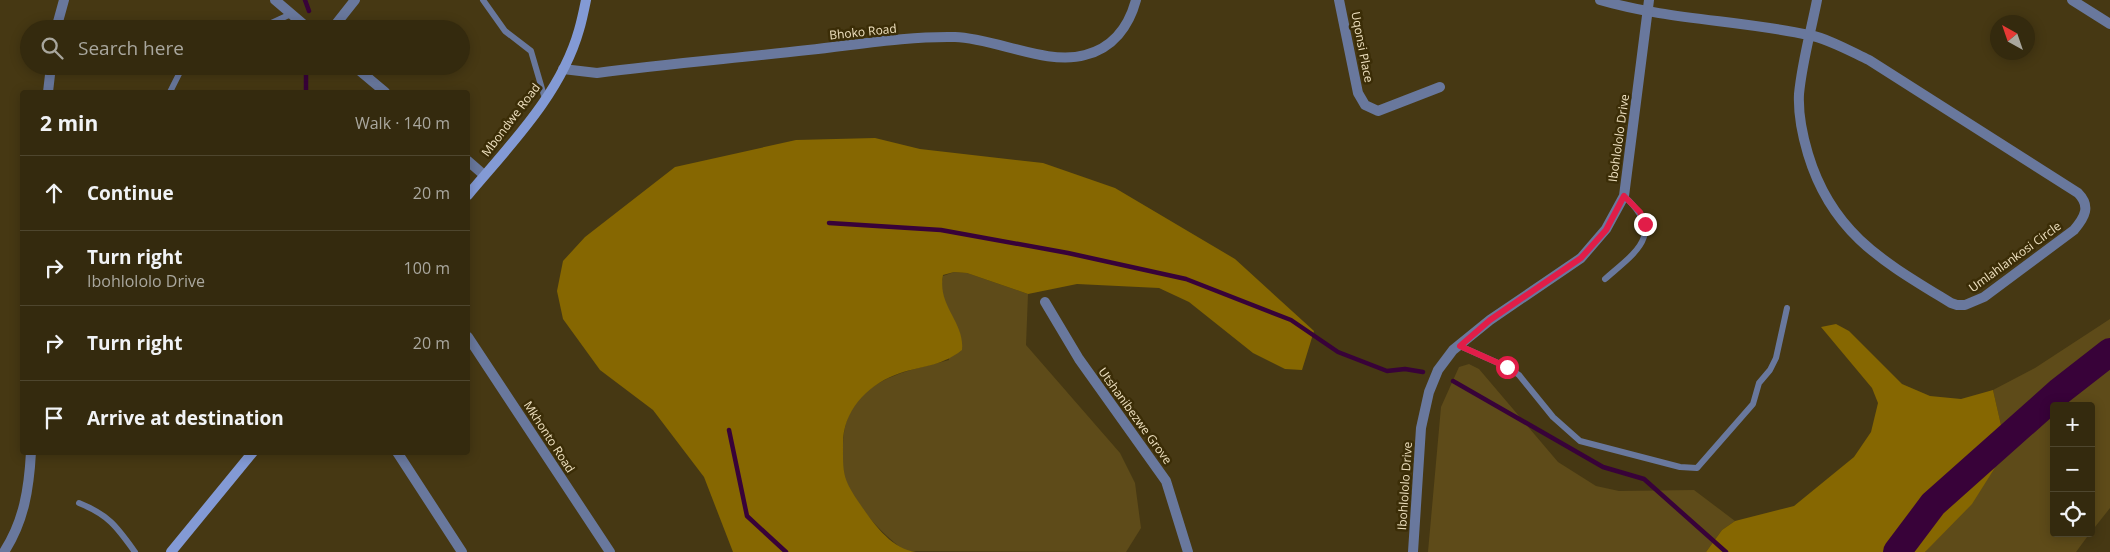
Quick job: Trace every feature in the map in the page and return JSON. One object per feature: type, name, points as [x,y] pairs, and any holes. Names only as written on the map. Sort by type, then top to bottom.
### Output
[{"type":"street","points":[[58,20],[64,0]]},
{"type":"street","points":[[275,0],[298,20]]},
{"type":"street","points":[[339,20],[356,0]]},
{"type":"street","name":"Mbondwe Road","points":[[470,192],[545,99],[563,69],[579,31],[586,0]]},
{"type":"street","name":"Bhoko Road","points":[[563,69],[597,73],[841,46],[956,37],[1052,56],[1075,57],[1085,55],[1115,39],[1128,22],[1136,0]]},
{"type":"street","name":"Uqonsi Place","points":[[1340,0],[1358,93],[1365,105],[1378,111],[1440,87]]},
{"type":"street","name":"Umlahlankosi Circle","points":[[1600,0],[1648,5],[1810,35],[1869,60],[2078,192],[2086,208],[2081,222],[2074,230],[1984,297],[1964,305],[1957,306],[1951,303],[1885,262],[1838,218],[1826,200],[1814,174],[1807,151],[1799,110],[1802,75],[1810,35]]},
{"type":"street","points":[[1810,35],[1817,0]]},
{"type":"street","points":[[2072,0],[2110,24]]},
{"type":"street","name":"Ibohlololo Drive","points":[[1412,552],[1422,428],[1432,382],[1438,370],[1453,350],[1490,320],[1581,258],[1606,230],[1624,196],[1648,5]]},
{"type":"street","points":[[48,90],[50,75]]},
{"type":"street","points":[[365,75],[383,90]]},
{"type":"street","points":[[470,163],[484,175]]},
{"type":"street","name":"Utshanibezwe Grove","points":[[1045,302],[1090,375],[1166,480],[1188,552]]},
{"type":"street","name":"Mkhonto Road","points":[[470,340],[610,552]]},
{"type":"street","points":[[4,552],[16,532],[25,508],[31,455]]},
{"type":"street","points":[[171,552],[251,455]]},
{"type":"street","points":[[399,455],[462,552]]},
{"type":"lane","points":[[483,0],[505,32],[531,51],[545,99]]},
{"type":"lane","points":[[278,20],[291,14]]},
{"type":"lane","points":[[171,90],[178,75]]},
{"type":"lane","points":[[1605,279],[1636,252],[1645,230],[1643,217],[1624,196]]},
{"type":"lane","points":[[1460,346],[1507,367],[1519,375],[1553,417],[1580,441],[1680,467],[1697,468],[1753,404],[1759,383],[1770,370],[1776,358],[1787,308]]},
{"type":"lane","points":[[79,503],[94,509],[106,517],[135,552]]},
{"type":"shaded area","points":[[875,138],[920,149],[1043,163],[1115,188],[1235,259],[1314,331],[1302,370],[1285,369],[1253,353],[1189,302],[1159,288],[1077,284],[1028,294],[967,273],[954,272],[943,275],[942,286],[944,296],[962,340],[962,350],[945,360],[895,375],[875,386],[858,402],[847,421],[844,432],[844,469],[847,481],[854,495],[871,519],[891,541],[907,550],[916,552],[733,552],[704,477],[653,410],[600,370],[563,319],[557,291],[563,261],[585,237],[675,167],[796,140]]},
{"type":"shaded area","points":[[954,272],[967,273],[1028,294],[1026,345],[1120,453],[1135,483],[1141,528],[1126,552],[905,551],[878,527],[853,496],[847,486],[842,468],[843,437],[848,416],[859,398],[874,386],[905,372],[949,360],[944,299],[941,287],[943,276]]},
{"type":"shaded area","points":[[2110,319],[2110,508],[2095,527],[2095,402],[2050,402],[2050,537],[2087,537],[2076,552],[1925,552],[2001,425],[1993,390],[2035,368]]},
{"type":"shaded area","points":[[1836,324],[1849,331],[1902,384],[1930,396],[1961,399],[1993,390],[2001,425],[1996,466],[1972,504],[1925,552],[1706,552],[1722,530],[1735,521],[1794,506],[1854,457],[1871,432],[1878,403],[1872,388],[1821,327]]},
{"type":"shaded area","points":[[1469,364],[1479,369],[1558,462],[1596,486],[1619,491],[1694,490],[1735,521],[1722,530],[1706,552],[1428,552],[1441,407],[1459,367]]},
{"type":"waterway","points":[[305,0],[309,11]]},
{"type":"waterway","points":[[306,75],[306,90]]},
{"type":"waterway","points":[[829,223],[941,230],[1068,253],[1186,279],[1291,320],[1338,352],[1387,371],[1405,369],[1423,372]]},
{"type":"waterway","points":[[1897,552],[1933,504],[2060,391],[2110,352]]},
{"type":"waterway","points":[[1453,381],[1603,467],[1644,479],[1726,552]]},
{"type":"waterway","points":[[729,430],[747,516],[786,552]]},
{"type":"route","points":[[1507,367],[1460,346],[1490,320],[1581,258],[1606,230],[1624,196],[1640,212],[1645,224]]}]
